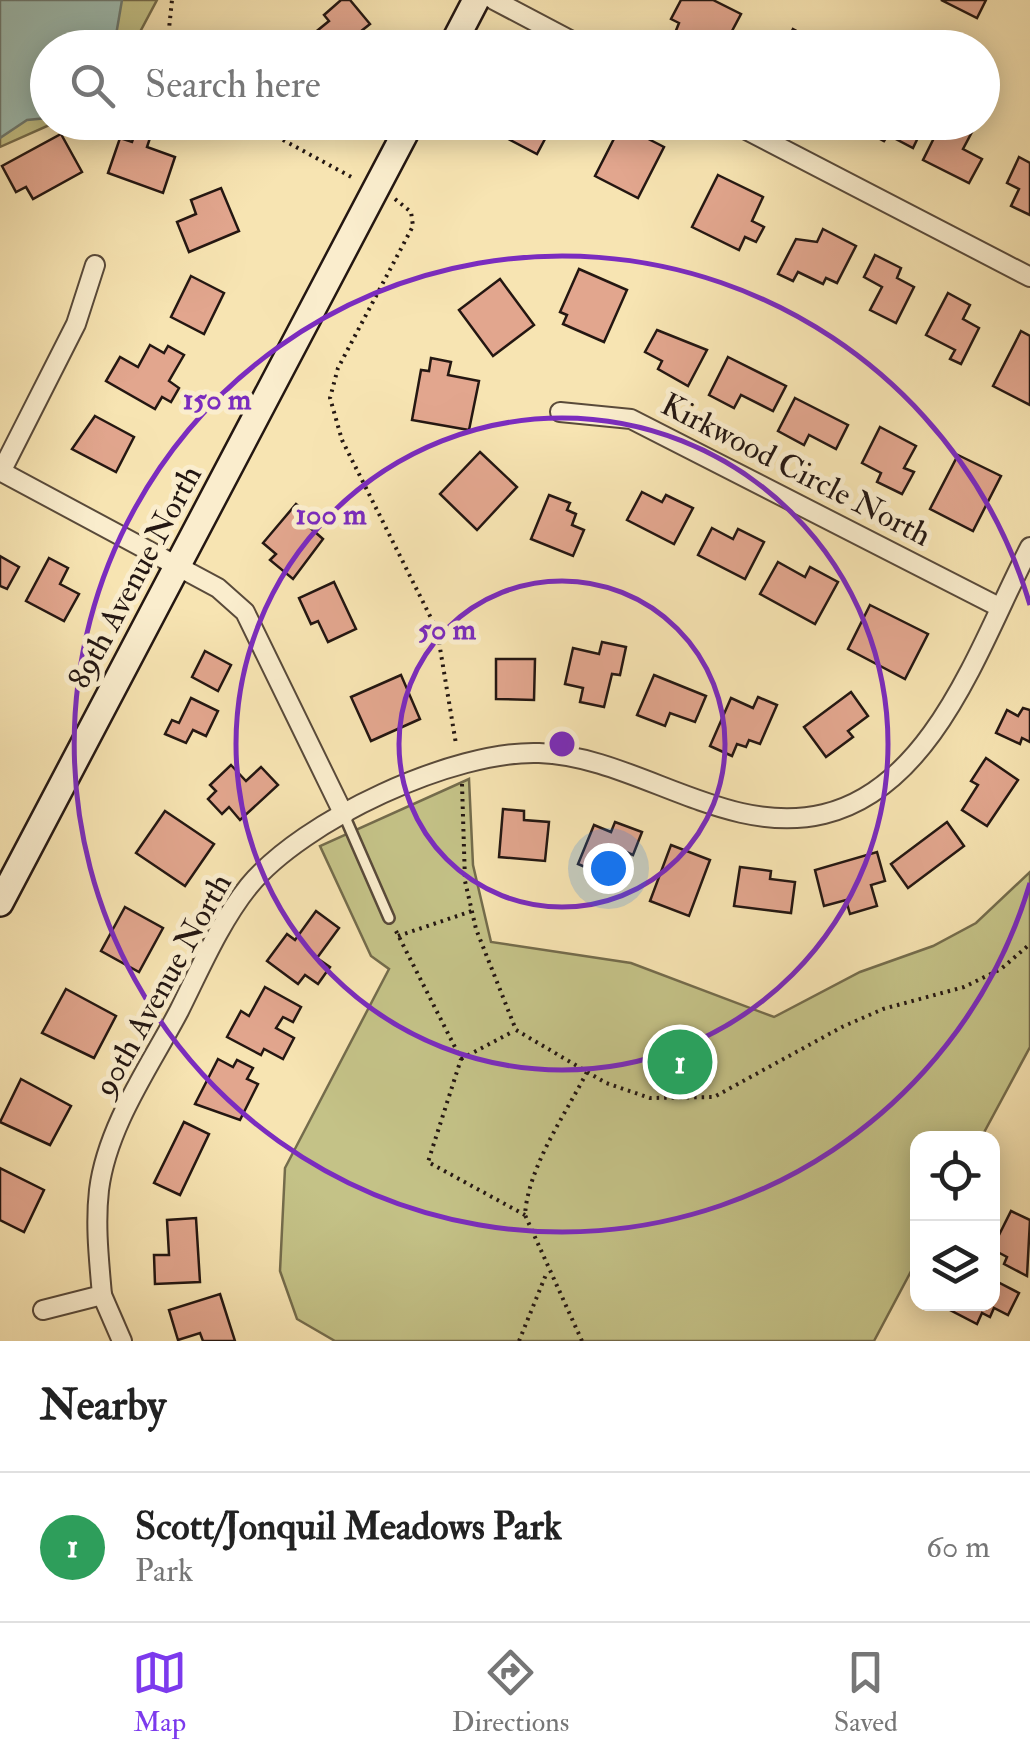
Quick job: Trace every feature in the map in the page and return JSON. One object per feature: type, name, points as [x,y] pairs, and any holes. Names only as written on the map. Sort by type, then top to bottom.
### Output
[{"type":"street","points":[[460,30],[476,0]]},
{"type":"street","points":[[494,0],[551,30]]},
{"type":"street","name":"89th Avenue North","points":[[0,903],[402,140]]},
{"type":"street","points":[[765,140],[1030,277]]},
{"type":"street","points":[[95,265],[76,324],[0,472],[218,588],[245,612],[344,815]]},
{"type":"street","name":"Kirkwood Circle North","points":[[560,412],[630,419],[998,606]]},
{"type":"street","name":"90th Avenue North","points":[[122,1341],[102,1295],[96,1234],[99,1187],[118,1129],[220,932],[250,885],[290,847],[344,815],[460,764],[496,754],[538,752],[578,756],[746,814],[824,814],[893,778],[920,752],[1030,547]]},
{"type":"street","points":[[43,1310],[102,1295]]},
{"type":"lane","points":[[344,815],[389,918]]},
{"type":"path","points":[[168,30],[172,0]]},
{"type":"path","points":[[283,140],[348,176]]},
{"type":"path","points":[[398,936],[472,911]]},
{"type":"path","points":[[389,918],[461,1059],[458,1079],[430,1144],[428,1162],[525,1215]]},
{"type":"path","points":[[461,1059],[516,1030]]},
{"type":"path","points":[[582,1341],[547,1272],[525,1215],[526,1200],[546,1153],[586,1072]]},
{"type":"path","points":[[519,1341],[547,1272]]},
{"type":"shaded area","points":[[0,0],[157,0],[141,30],[30,30],[30,134],[0,147]]},
{"type":"shaded area","points":[[469,779],[473,865],[491,942],[631,963],[774,1017],[860,972],[933,946],[976,923],[1030,872],[1030,1047],[985,1131],[910,1131],[910,1273],[874,1341],[335,1341],[297,1319],[280,1271],[285,1168],[389,969],[371,956],[320,846]]},
{"type":"water","points":[[0,0],[122,0],[117,30],[30,30],[30,120],[0,138]]},
{"type":"building","points":[[341,0],[350,0],[370,24],[362,30],[318,30],[329,21],[324,15]]},
{"type":"building","points":[[681,0],[713,0],[741,14],[732,30],[676,30],[679,23],[671,19]]},
{"type":"building","points":[[941,0],[986,0],[977,18]]},
{"type":"building","points":[[50,140],[64,140],[82,172],[33,199],[26,187],[16,192],[2,166]]},
{"type":"building","points":[[119,140],[149,140],[147,147],[175,157],[163,193],[108,173]]},
{"type":"building","points":[[510,140],[544,140],[537,154]]},
{"type":"building","points":[[613,140],[650,140],[664,147],[638,198],[595,176]]},
{"type":"building","points":[[898,140],[917,140],[913,148]]},
{"type":"building","points":[[933,140],[968,140],[963,149],[982,159],[969,183],[923,160]]},
{"type":"building","points":[[1019,157],[1030,163],[1030,215],[1011,206],[1019,189],[1007,183]]},
{"type":"building","points":[[718,175],[763,197],[752,221],[764,227],[756,242],[745,237],[739,250],[692,227]]},
{"type":"building","points":[[221,188],[239,231],[189,252],[177,222],[196,214],[191,200]]},
{"type":"building","points":[[823,229],[856,246],[837,283],[826,278],[823,284],[798,272],[793,281],[778,274],[796,239],[817,242]]},
{"type":"building","points":[[875,255],[901,268],[897,278],[914,287],[896,323],[870,310],[882,287],[864,277]]},
{"type":"building","points":[[579,269],[627,290],[604,342],[563,324],[567,315],[560,312]]},
{"type":"building","points":[[191,276],[224,293],[204,334],[171,317]]},
{"type":"building","points":[[500,279],[534,325],[493,356],[459,310]]},
{"type":"building","points":[[948,293],[970,305],[963,319],[979,328],[961,364],[950,359],[955,350],[926,335]]},
{"type":"building","points":[[657,330],[707,350],[688,386],[658,369],[662,361],[645,352]]},
{"type":"building","points":[[1021,331],[1030,336],[1030,405],[993,386]]},
{"type":"building","points":[[150,345],[164,353],[168,346],[184,355],[169,381],[179,388],[171,402],[162,397],[155,409],[106,381],[120,357],[138,367]]},
{"type":"building","points":[[728,357],[786,386],[773,411],[741,395],[734,408],[709,395]]},
{"type":"building","points":[[431,358],[451,362],[448,375],[479,381],[469,430],[412,420],[421,370],[429,371]]},
{"type":"building","points":[[795,398],[848,425],[836,449],[809,435],[804,445],[778,431]]},
{"type":"building","points":[[95,416],[134,437],[116,472],[72,449]]},
{"type":"building","points":[[880,427],[916,446],[904,468],[914,472],[902,494],[877,482],[881,473],[862,463]]},
{"type":"building","points":[[480,452],[517,487],[477,530],[440,494]]},
{"type":"building","points":[[958,455],[1001,476],[973,531],[930,509]]},
{"type":"building","points":[[642,492],[662,502],[666,495],[693,508],[674,544],[627,520]]},
{"type":"building","points":[[549,495],[570,503],[567,510],[576,514],[572,525],[584,530],[573,556],[531,539]]},
{"type":"building","points":[[296,504],[305,511],[299,518],[323,539],[293,579],[270,560],[276,554],[263,543]]},
{"type":"building","points":[[712,528],[733,539],[738,529],[764,542],[745,579],[698,555]]},
{"type":"building","points":[[0,556],[19,567],[7,589],[0,586]]},
{"type":"building","points":[[49,558],[68,568],[60,584],[79,594],[64,621],[26,601]]},
{"type":"building","points":[[778,562],[805,577],[810,567],[838,582],[815,624],[760,594]]},
{"type":"building","points":[[334,582],[356,629],[328,642],[318,621],[311,624],[299,598]]},
{"type":"building","points":[[870,605],[928,634],[905,679],[848,649]]},
{"type":"building","points":[[602,642],[626,647],[620,675],[612,674],[604,707],[580,702],[583,688],[565,684],[573,648],[599,654]]},
{"type":"building","points":[[205,651],[231,665],[218,691],[192,677]]},
{"type":"building","points":[[496,659],[535,659],[534,700],[496,699]]},
{"type":"building","points":[[401,675],[420,719],[371,741],[351,697]]},
{"type":"building","points":[[654,675],[706,696],[695,722],[670,713],[665,726],[637,715]]},
{"type":"building","points":[[851,692],[868,716],[848,731],[853,737],[826,757],[804,727]]},
{"type":"building","points":[[758,697],[777,705],[760,744],[749,740],[746,747],[737,744],[732,756],[710,746],[731,698],[753,708]]},
{"type":"building","points":[[191,698],[218,711],[206,736],[193,730],[186,743],[165,734],[172,720],[179,723]]},
{"type":"building","points":[[1023,708],[1030,710],[1030,742],[1022,738],[1020,744],[996,733],[1007,710],[1018,716]]},
{"type":"building","points":[[986,758],[1018,780],[987,826],[962,810],[978,785],[971,781]]},
{"type":"building","points":[[231,765],[246,781],[261,767],[278,785],[240,820],[229,807],[222,814],[208,799],[216,791],[210,785]]},
{"type":"building","points":[[503,809],[524,811],[524,820],[549,822],[545,861],[499,857]]},
{"type":"building","points":[[165,811],[214,844],[185,886],[136,853]]},
{"type":"building","points":[[615,822],[642,832],[633,855],[615,847],[604,875],[578,864],[594,825],[611,832]]},
{"type":"building","points":[[947,822],[964,846],[908,888],[891,864]]},
{"type":"building","points":[[671,845],[710,860],[689,916],[650,901]]},
{"type":"building","points":[[877,852],[885,881],[871,885],[877,906],[850,914],[846,900],[824,906],[815,870]]},
{"type":"building","points":[[740,867],[771,871],[770,879],[795,882],[791,913],[734,906]]},
{"type":"building","points":[[125,907],[163,928],[139,972],[101,951]]},
{"type":"building","points":[[316,911],[339,928],[317,958],[330,967],[318,984],[305,975],[298,984],[267,961],[287,934],[295,940]]},
{"type":"building","points":[[265,987],[301,1007],[293,1022],[283,1017],[276,1028],[294,1038],[283,1059],[264,1049],[261,1055],[227,1037],[241,1011],[249,1016]]},
{"type":"building","points":[[66,989],[116,1016],[94,1058],[42,1033]]},
{"type":"building","points":[[218,1059],[233,1067],[237,1060],[253,1068],[247,1079],[258,1084],[240,1120],[195,1104]]},
{"type":"building","points":[[21,1079],[71,1106],[50,1145],[0,1122]]},
{"type":"building","points":[[184,1122],[209,1134],[180,1195],[154,1183]]},
{"type":"building","points":[[0,1168],[44,1190],[24,1232],[0,1220]]},
{"type":"building","points":[[1011,1211],[1030,1220],[1027,1276],[1004,1264],[1007,1257],[1000,1253],[1000,1233]]},
{"type":"building","points":[[196,1218],[200,1282],[155,1284],[154,1255],[169,1255],[167,1220]]},
{"type":"building","points":[[1000,1283],[1019,1293],[1008,1315],[1000,1311]]},
{"type":"building","points":[[220,1294],[235,1341],[203,1341],[200,1333],[178,1340],[169,1310]]},
{"type":"building","points":[[952,1311],[993,1311],[990,1317],[982,1313],[977,1324]]},
{"type":"place","name":"Scott/Jonquil Meadows Park","points":[[680,1062]]}]
